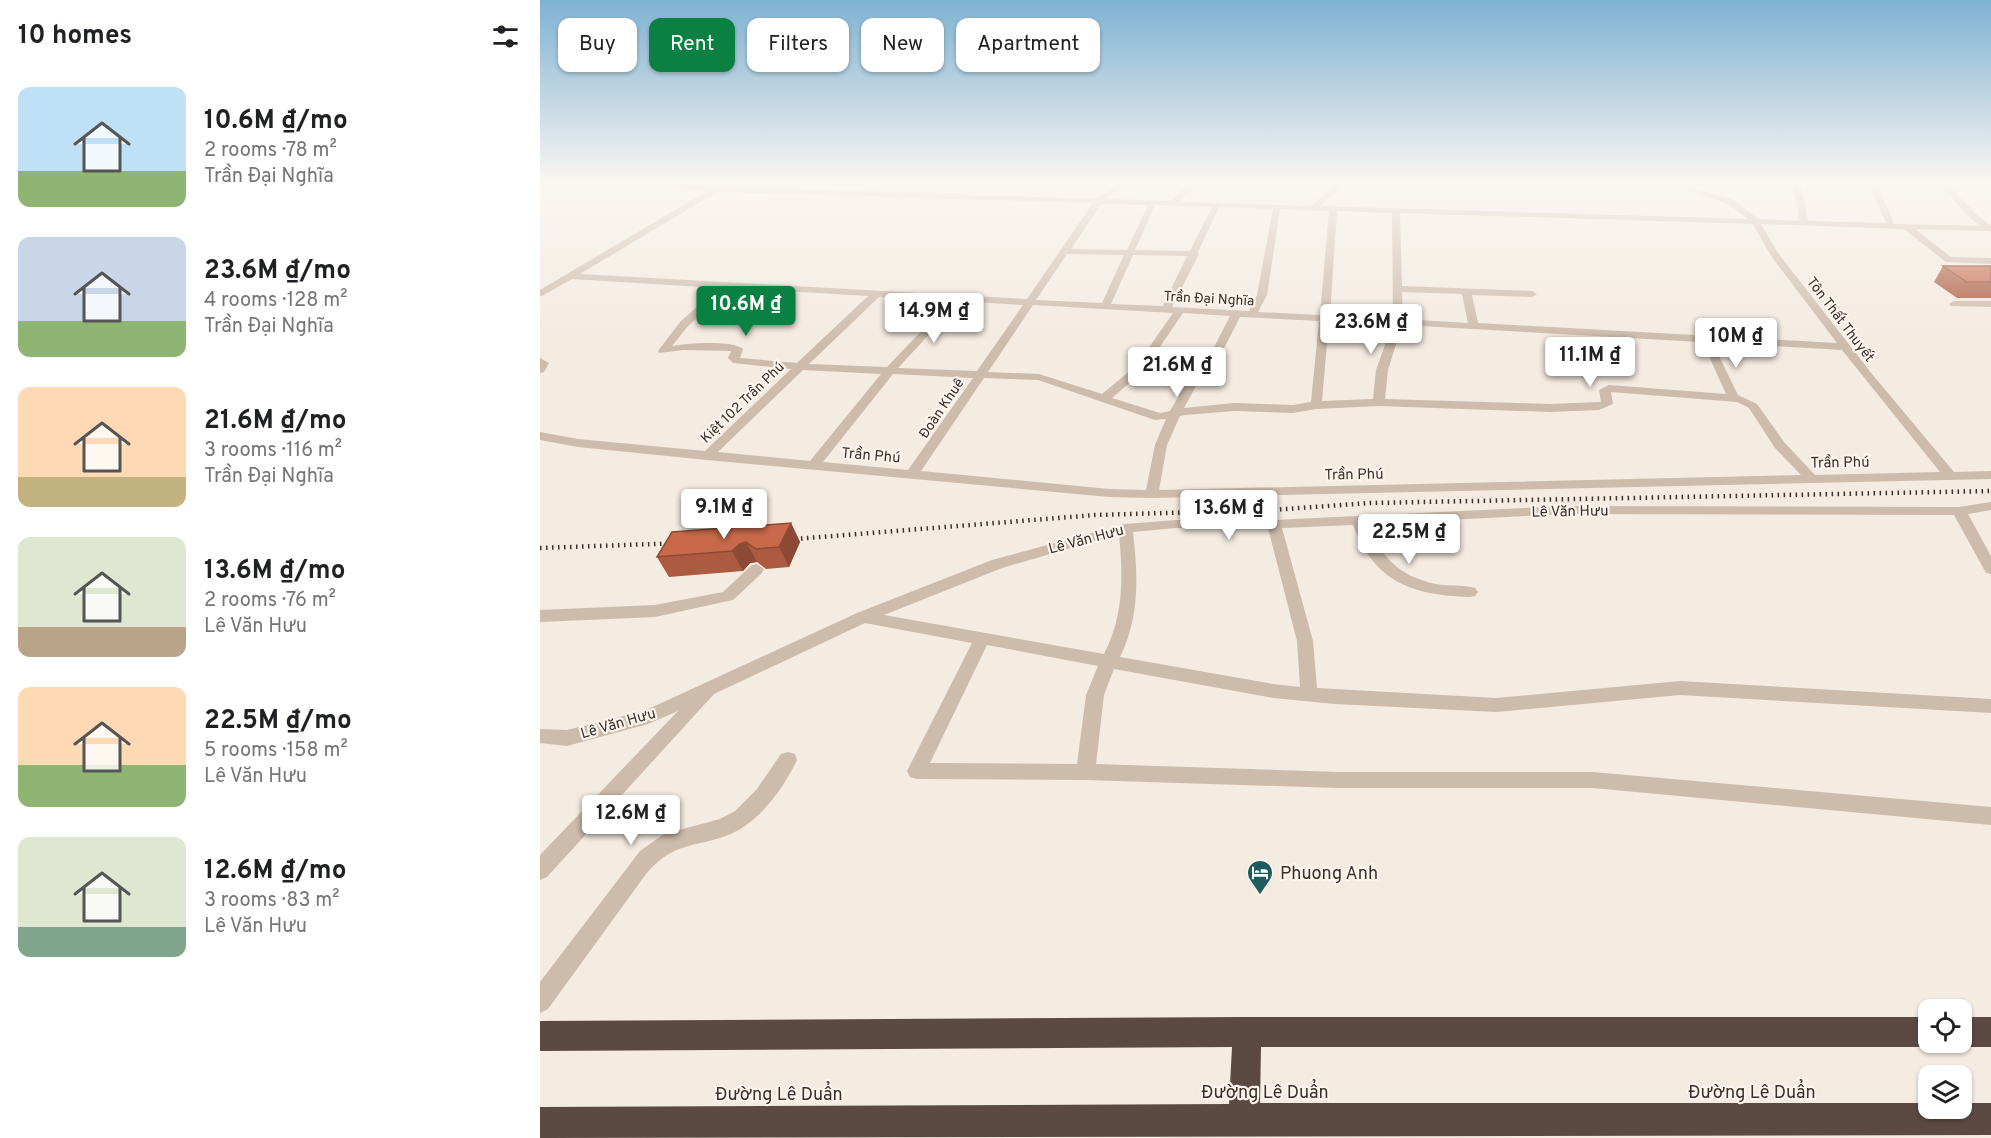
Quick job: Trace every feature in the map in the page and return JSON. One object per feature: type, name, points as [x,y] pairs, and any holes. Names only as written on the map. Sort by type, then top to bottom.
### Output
[{"type":"highway","points":[[1244,1128],[1247,1032]]},
{"type":"highway","points":[[540,1035],[1918,1032]]},
{"type":"highway","points":[[1972,1032],[1991,1032]]},
{"type":"highway","name":"Đường Lê Duẩn","points":[[540,1123],[950,1129],[1244,1128],[1991,1119]]},
{"type":"street","points":[[540,294],[638,236]]},
{"type":"street","name":"Đoàn Khuê","points":[[911,476],[1075,236]]},
{"type":"street","points":[[1105,307],[1137,236]]},
{"type":"street","points":[[1167,310],[1202,236]]},
{"type":"street","points":[[1252,314],[1260,303],[1272,236]]},
{"type":"street","points":[[1316,405],[1330,236]]},
{"type":"street","points":[[1378,402],[1382,370],[1398,321],[1396,236]]},
{"type":"street","name":"Tôn Thất Thuyết","points":[[1764,236],[1774,254],[1845,347],[1950,476]]},
{"type":"street","points":[[1918,236],[1945,258],[1991,261]]},
{"type":"street","points":[[1065,251],[1194,254]]},
{"type":"street","name":"Trần Đại Nghĩa","points":[[571,276],[1845,347]]},
{"type":"street","points":[[726,285],[684,324],[663,351],[684,347],[732,348],[738,349],[732,358],[737,361],[800,367],[891,369],[1039,377],[1159,417],[1175,413],[1234,407],[1293,409],[1316,405],[1378,402],[1550,408],[1599,406],[1607,404],[1605,390],[1609,388],[1732,397],[1753,406],[1779,445],[1811,478]]},
{"type":"street","points":[[1396,289],[1532,294]]},
{"type":"street","points":[[1467,293],[1473,325]]},
{"type":"street","name":"Kiệt 102 Trần Phú","points":[[707,456],[876,294]]},
{"type":"street","points":[[813,466],[891,369],[957,299]]},
{"type":"street","points":[[1954,304],[1991,304]]},
{"type":"street","points":[[1105,398],[1140,368],[1180,310]]},
{"type":"street","points":[[1152,494],[1161,445],[1175,413],[1191,384],[1212,362],[1237,313]]},
{"type":"street","points":[[1713,354],[1732,397]]},
{"type":"street","points":[[540,361],[544,363],[540,370]]},
{"type":"street","name":"Trần Phú","points":[[540,436],[707,456],[1109,493],[1152,494],[1991,475]]},
{"type":"street","name":"Lê Văn Hưu","points":[[540,736],[567,738],[648,717],[863,617],[997,564],[1125,528],[1176,524],[1274,524],[1566,510],[1959,511],[1991,506]]},
{"type":"street","points":[[1959,511],[1991,569]]},
{"type":"street","points":[[1358,519],[1364,540],[1403,581],[1423,589],[1470,592]]},
{"type":"street","points":[[1274,524],[1305,641],[1309,693]]},
{"type":"street","points":[[1085,772],[1095,695],[1108,660],[1116,647],[1132,590],[1125,528]]},
{"type":"street","points":[[540,616],[655,610],[728,596],[757,569]]},
{"type":"street","points":[[863,617],[1273,691],[1335,697],[1496,705],[1680,688],[1991,706]]},
{"type":"street","points":[[983,637],[917,771],[1085,772],[1327,780],[1593,780],[1991,816]]},
{"type":"street","points":[[540,870],[713,687]]},
{"type":"street","points":[[540,1001],[653,851],[672,841],[720,829],[736,822],[756,804],[788,760]]},
{"type":"building","points":[[1943,266],[1991,266],[1991,282],[1967,282]]},
{"type":"building","points":[[791,523],[779,547],[756,549],[746,542],[732,551],[657,557],[672,532]]},
{"type":"railway","points":[[783,540],[1095,515],[1271,510],[1370,503],[1991,491]]},
{"type":"railway","points":[[540,548],[682,543]]},
{"type":"place","name":"Phuong Anh","points":[[1260,896]]}]
